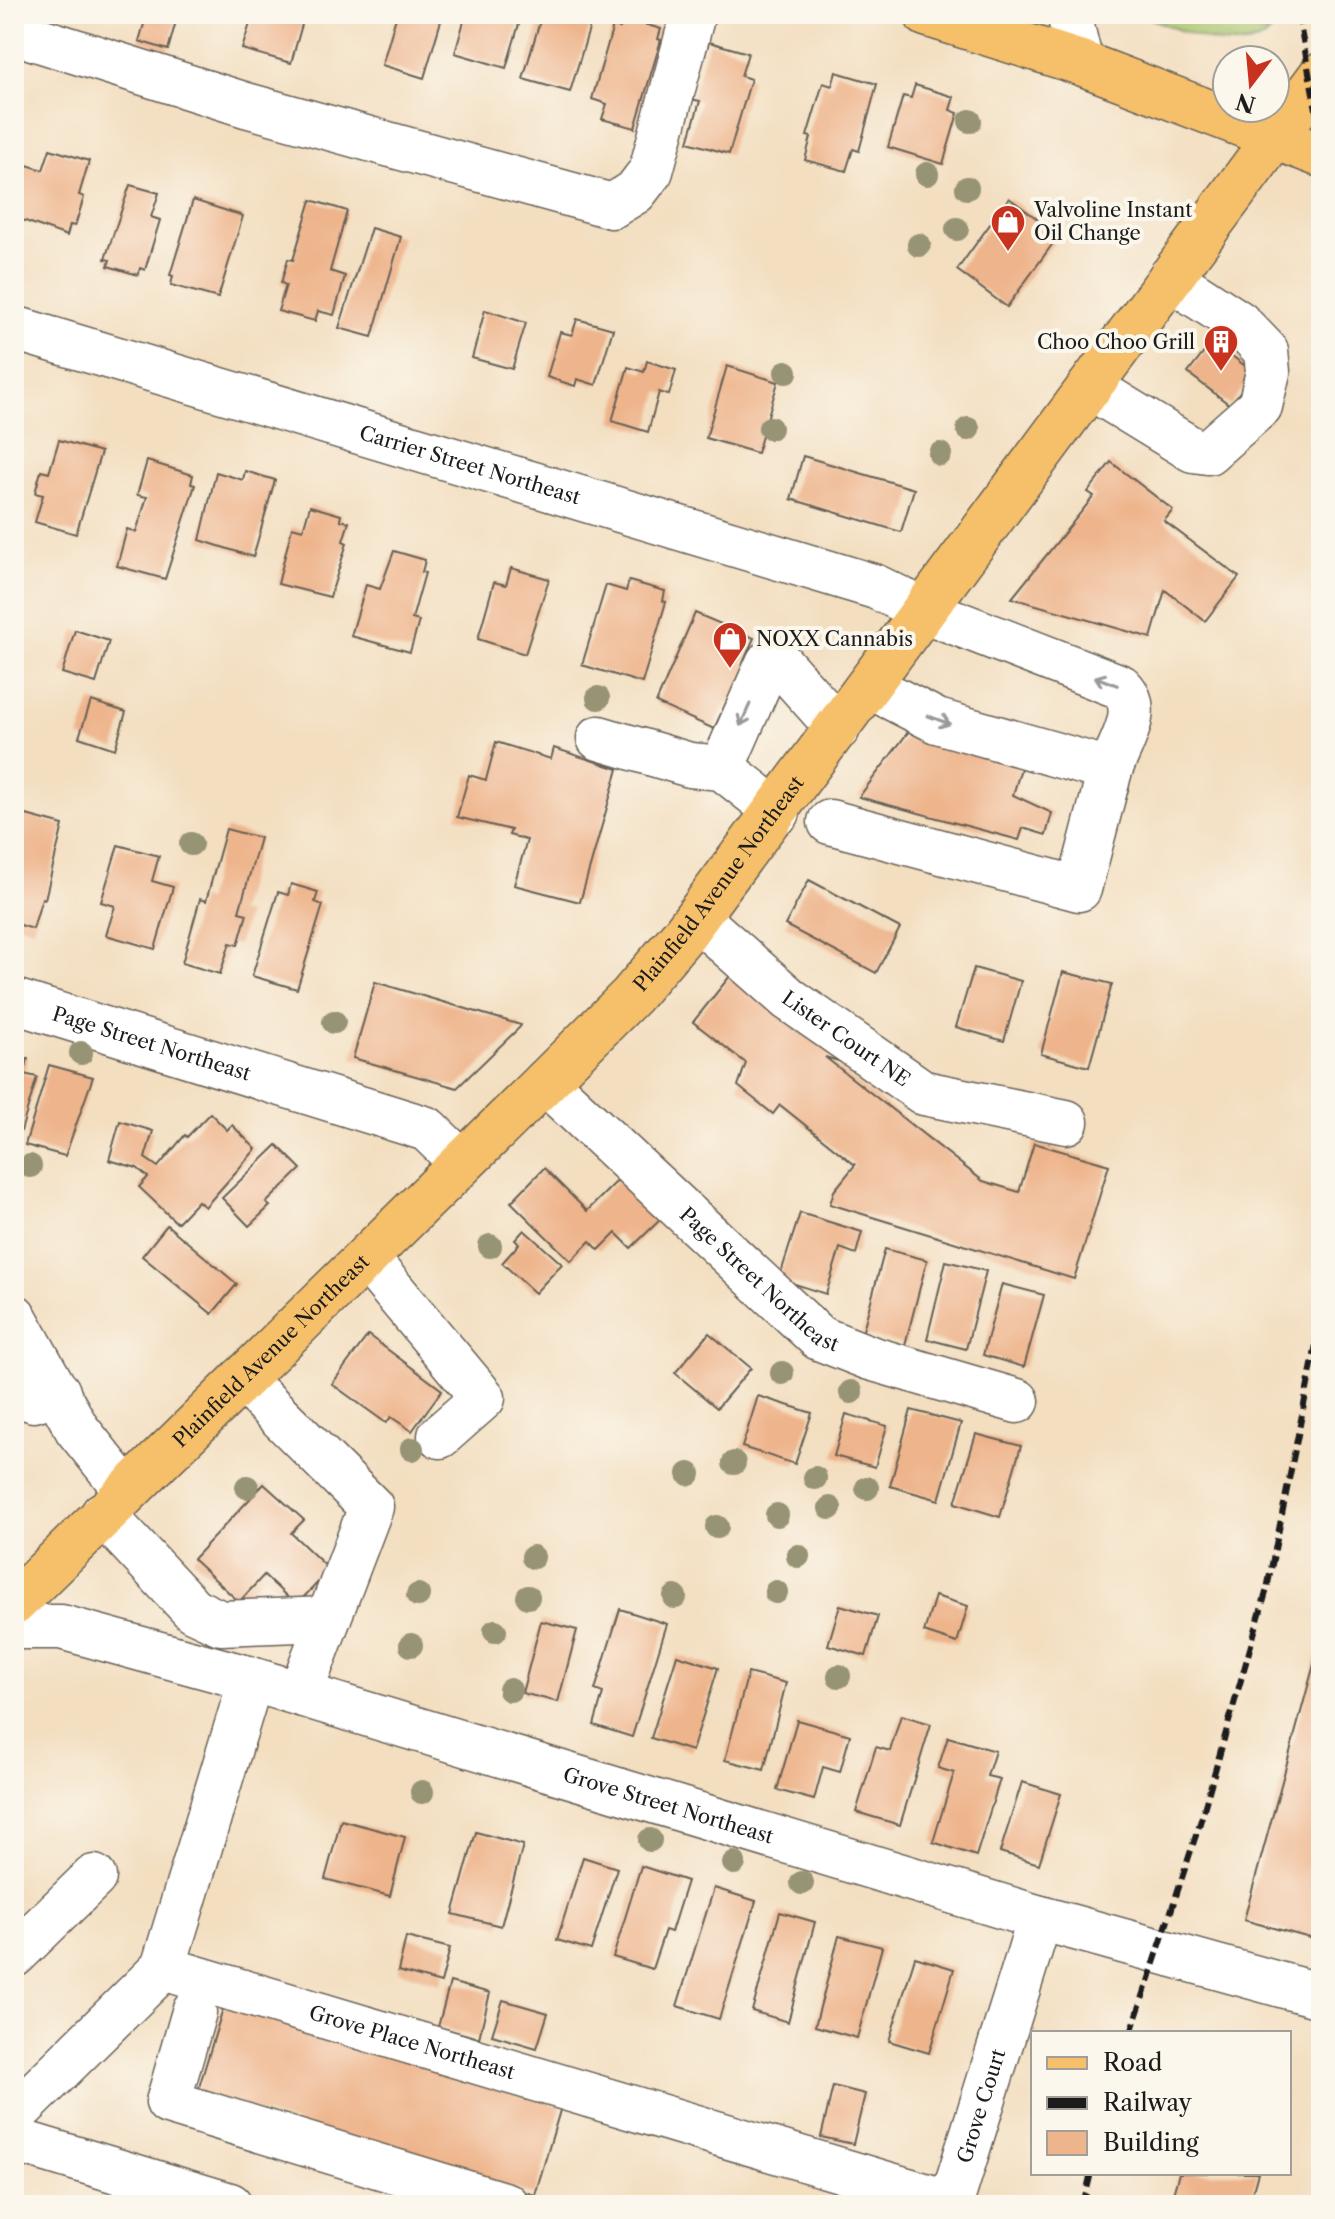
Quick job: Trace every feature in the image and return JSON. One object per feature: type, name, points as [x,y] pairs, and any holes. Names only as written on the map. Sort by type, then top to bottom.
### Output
[{"type":"main road","points":[[926,14],[1081,63],[1321,155]]},
{"type":"main road","name":"Plainfield Avenue Northeast","points":[[14,1603],[631,996],[697,918],[778,812],[923,610],[1277,139],[1321,75]]},
{"type":"street","points":[[14,32],[246,105],[612,206],[635,192],[651,171],[693,14]]},
{"type":"street","points":[[1069,14],[1081,63]]},
{"type":"street","points":[[1090,387],[1193,450],[1208,452],[1260,406],[1268,372],[1266,351],[1239,323],[1170,278]]},
{"type":"street","name":"Carrier Street Northeast","points":[[14,328],[876,587],[923,610],[1121,687],[1131,697],[1133,709],[1110,770],[1079,889],[830,822]]},
{"type":"street","points":[[722,768],[768,663],[781,664],[838,728]]},
{"type":"street","points":[[869,686],[937,721],[1110,770]]},
{"type":"street","points":[[599,738],[690,765],[722,768],[778,812]]},
{"type":"street","name":"Lister Court NE","points":[[697,918],[789,999],[924,1093],[1066,1122]]},
{"type":"street","name":"Page Street Northeast","points":[[14,1001],[427,1129],[462,1163]]},
{"type":"street","name":"Page Street Northeast","points":[[545,1082],[819,1338],[870,1358],[1017,1401]]},
{"type":"street","points":[[366,1258],[483,1398],[440,1436]]},
{"type":"street","points":[[14,1316],[58,1392],[115,1503],[193,1610],[221,1623],[328,1619]]},
{"type":"street","points":[[242,1379],[371,1507],[300,1694]]},
{"type":"street","points":[[14,1393],[34,1400],[58,1392]]},
{"type":"street","name":"Grove Street Northeast","points":[[14,1627],[61,1627],[251,1679],[1040,1918],[1321,1996]]},
{"type":"street","points":[[14,2115],[163,1968],[251,1679]]},
{"type":"street","points":[[14,1955],[94,1877]]},
{"type":"street","name":"Grove Court","points":[[951,2203],[1040,1918]]},
{"type":"street","name":"Grove Place Northeast","points":[[163,1968],[951,2203]]},
{"type":"street","points":[[194,2012],[168,2102],[506,2205]]},
{"type":"street","points":[[14,2140],[230,2205]]},
{"type":"green space","points":[[1139,14],[1256,14],[1260,32],[1271,31],[1259,40],[1244,44],[1226,43],[1188,33]]},
{"type":"building","points":[[147,14],[178,14],[168,50],[139,41]]},
{"type":"building","points":[[253,14],[305,14],[291,63],[242,49]]},
{"type":"building","points":[[397,14],[443,14],[424,78],[382,65]]},
{"type":"building","points":[[466,14],[522,14],[506,68],[455,53]]},
{"type":"building","points":[[542,14],[587,14],[586,17],[592,19],[570,92],[523,79]]},
{"type":"building","points":[[623,18],[661,29],[658,39],[661,40],[635,128],[602,119],[607,104],[592,99],[613,26],[620,28]]},
{"type":"building","points":[[709,42],[748,53],[741,76],[751,79],[729,154],[688,142],[700,101],[691,99]]},
{"type":"building","points":[[836,72],[877,84],[859,151],[853,149],[846,171],[805,160],[811,137],[807,136],[823,83],[832,86]]},
{"type":"building","points":[[915,85],[954,97],[950,110],[958,113],[943,164],[888,147],[903,96],[911,98]]},
{"type":"building","points":[[50,149],[89,161],[79,195],[84,197],[75,226],[70,225],[67,236],[14,217],[14,161],[43,170]]},
{"type":"building","points":[[130,185],[159,193],[151,217],[160,220],[145,270],[140,268],[138,275],[108,266],[110,260],[105,259]]},
{"type":"building","name":"Valvoline Instant Oil Change","points":[[1009,198],[1059,235],[1007,307],[957,270]]},
{"type":"building","points":[[193,200],[243,216],[218,298],[171,285],[173,276],[170,275]]},
{"type":"building","points":[[311,200],[347,211],[330,271],[345,276],[334,315],[318,311],[315,321],[278,311],[286,285],[281,283],[288,259],[293,260]]},
{"type":"building","points":[[371,228],[401,237],[372,337],[339,328]]},
{"type":"building","points":[[485,310],[526,323],[512,369],[472,358]]},
{"type":"building","points":[[577,319],[613,329],[596,385],[577,379],[575,386],[547,377],[560,332],[572,335]]},
{"type":"building","name":"Choo Choo Grill","points":[[1213,341],[1254,373],[1230,405],[1188,373]]},
{"type":"building","points":[[647,361],[676,370],[669,395],[659,392],[648,432],[612,421],[628,367],[644,372]]},
{"type":"building","points":[[727,366],[778,382],[757,453],[706,438]]},
{"type":"building","points":[[59,440],[101,452],[76,534],[35,522],[43,495],[35,493],[41,471],[49,473]]},
{"type":"building","points":[[803,456],[914,489],[901,532],[791,499]]},
{"type":"building","points":[[147,461],[193,475],[191,484],[195,485],[165,579],[117,566],[127,529],[136,532],[147,497],[137,495]]},
{"type":"building","points":[[1111,462],[1173,510],[1164,521],[1239,577],[1205,621],[1165,590],[1151,638],[1012,598],[1094,496],[1088,492]]},
{"type":"building","points":[[245,471],[275,480],[253,557],[200,540],[216,472],[243,480]]},
{"type":"building","points":[[310,506],[341,515],[340,520],[349,522],[343,541],[347,543],[330,597],[278,584],[292,527],[303,530]]},
{"type":"building","points":[[394,551],[425,560],[422,572],[425,573],[412,619],[419,621],[410,652],[351,636],[366,585],[380,589]]},
{"type":"building","points":[[511,568],[549,579],[525,654],[478,639],[494,582],[506,585]]},
{"type":"building","points":[[629,581],[665,591],[663,601],[666,602],[642,683],[582,665],[606,585],[626,591]]},
{"type":"building","points":[[695,613],[754,638],[743,663],[752,667],[735,707],[726,703],[714,729],[656,703]]},
{"type":"building","points":[[75,630],[109,641],[96,683],[62,673]]},
{"type":"building","points":[[91,701],[126,712],[115,749],[79,737]]},
{"type":"building","points":[[909,731],[1022,765],[1013,795],[1052,813],[1046,835],[1023,828],[1019,840],[859,797]]},
{"type":"building","points":[[496,742],[551,759],[554,748],[618,769],[580,902],[514,885],[527,840],[509,835],[511,830],[457,817],[469,775],[486,780]]},
{"type":"building","points":[[19,813],[63,825],[45,899],[42,898],[33,929],[14,923],[14,831]]},
{"type":"building","points":[[226,829],[260,838],[239,912],[247,914],[238,945],[230,943],[220,974],[182,963],[200,899],[206,901]]},
{"type":"building","points":[[118,845],[159,856],[152,881],[173,887],[155,949],[106,935],[115,906],[101,902]]},
{"type":"building","points":[[809,880],[900,928],[876,973],[785,925]]},
{"type":"building","points":[[291,884],[318,892],[315,902],[323,905],[297,989],[252,976],[278,892],[288,895]]},
{"type":"building","points":[[974,968],[1021,981],[1004,1041],[956,1027]]},
{"type":"building","points":[[734,971],[849,1064],[825,1057],[983,1181],[1019,1192],[1034,1143],[1109,1165],[1074,1279],[830,1204],[834,1191],[855,1165],[780,1105],[773,1114],[738,1086],[746,1063],[693,1022]]},
{"type":"building","points":[[1063,972],[1112,984],[1089,1067],[1041,1054]]},
{"type":"building","points":[[375,982],[521,1025],[457,1088],[353,1058]]},
{"type":"building","points":[[14,1055],[28,1059],[24,1074],[37,1077],[21,1131],[14,1129]]},
{"type":"building","points":[[49,1065],[93,1077],[65,1156],[25,1145]]},
{"type":"building","points":[[210,1113],[227,1130],[232,1125],[256,1149],[205,1207],[198,1201],[177,1223],[139,1187],[148,1177],[137,1168],[109,1160],[120,1121],[153,1131],[145,1158],[158,1167],[185,1135],[187,1137]]},
{"type":"building","points":[[277,1145],[301,1169],[266,1203],[270,1206],[249,1226],[222,1198]]},
{"type":"building","points":[[544,1168],[587,1211],[625,1173],[666,1214],[631,1248],[616,1233],[599,1250],[590,1241],[571,1261],[511,1202]]},
{"type":"building","points":[[800,1213],[862,1232],[856,1254],[840,1248],[826,1294],[779,1279]]},
{"type":"building","points":[[167,1225],[237,1284],[212,1314],[142,1256]]},
{"type":"building","points":[[524,1230],[562,1264],[535,1293],[502,1263],[519,1244],[515,1240]]},
{"type":"building","points":[[885,1249],[927,1260],[905,1345],[862,1334]]},
{"type":"building","points":[[946,1261],[986,1271],[966,1349],[927,1339]]},
{"type":"building","points":[[1002,1284],[1044,1295],[1024,1367],[983,1355]]},
{"type":"building","points":[[709,1333],[751,1368],[717,1408],[675,1373]]},
{"type":"building","points":[[368,1335],[442,1390],[412,1431],[391,1417],[386,1423],[332,1384]]},
{"type":"building","points":[[758,1396],[812,1413],[795,1464],[742,1447]]},
{"type":"building","points":[[911,1410],[961,1423],[939,1500],[890,1486]]},
{"type":"building","points":[[846,1414],[887,1426],[875,1467],[834,1456]]},
{"type":"building","points":[[976,1434],[1021,1446],[1000,1517],[955,1503]]},
{"type":"building","points":[[264,1484],[304,1520],[291,1533],[330,1570],[296,1605],[264,1575],[239,1602],[193,1559]]},
{"type":"building","points":[[935,1596],[968,1606],[957,1643],[924,1632]]},
{"type":"building","points":[[840,1605],[878,1616],[866,1656],[828,1645]]},
{"type":"building","points":[[620,1609],[667,1624],[632,1737],[594,1725],[603,1693],[595,1690]]},
{"type":"building","points":[[541,1621],[577,1630],[558,1702],[522,1693]]},
{"type":"building","points":[[677,1655],[718,1668],[692,1751],[651,1738]]},
{"type":"building","points":[[1316,1657],[1321,1659],[1321,1941],[1244,1920]]},
{"type":"building","points":[[748,1673],[786,1683],[764,1770],[725,1760]]},
{"type":"building","points":[[901,1715],[931,1724],[900,1825],[856,1812],[876,1747],[890,1751]]},
{"type":"building","points":[[797,1720],[850,1735],[840,1772],[823,1767],[814,1800],[777,1790]]},
{"type":"building","points":[[948,1737],[995,1751],[987,1776],[1000,1779],[976,1856],[933,1842],[954,1773],[938,1768]]},
{"type":"building","points":[[1022,1782],[1061,1794],[1039,1864],[1000,1852]]},
{"type":"building","points":[[341,1820],[405,1837],[390,1896],[325,1879]]},
{"type":"building","points":[[476,1832],[523,1845],[501,1926],[453,1914]]},
{"type":"building","points":[[583,1857],[617,1868],[591,1950],[557,1940]]},
{"type":"building","points":[[641,1866],[687,1881],[671,1932],[665,1930],[652,1969],[613,1957]]},
{"type":"building","points":[[714,1888],[756,1901],[719,2019],[677,2006]]},
{"type":"building","points":[[780,1912],[815,1922],[788,2022],[752,2011]]},
{"type":"building","points":[[839,1936],[882,1947],[857,2038],[815,2026]]},
{"type":"building","points":[[406,1937],[450,1948],[441,1983],[398,1971]]},
{"type":"building","points":[[915,1957],[954,1969],[929,2053],[889,2041]]},
{"type":"building","points":[[450,1982],[490,1993],[479,2038],[438,2027]]},
{"type":"building","points":[[503,2000],[548,2013],[537,2048],[492,2035]]},
{"type":"building","points":[[224,2005],[561,2107],[535,2195],[197,2094]]},
{"type":"building","points":[[833,2086],[865,2094],[853,2144],[821,2137]]},
{"type":"building","points":[[1178,2175],[1257,2175],[1249,2205],[1170,2205]]},
{"type":"railway","points":[[1298,14],[1321,136]]},
{"type":"railway","points":[[1132,2031],[1200,1823],[1267,1589],[1321,1320]]},
{"type":"railway","points":[[1083,2205],[1090,2175]]},
{"type":"place","name":"Valvoline Instant Oil Change","points":[[1008,253]]},
{"type":"place","name":"Choo Choo Grill","points":[[1221,373]]},
{"type":"place","name":"NOXX Cannabis","points":[[730,670]]}]
